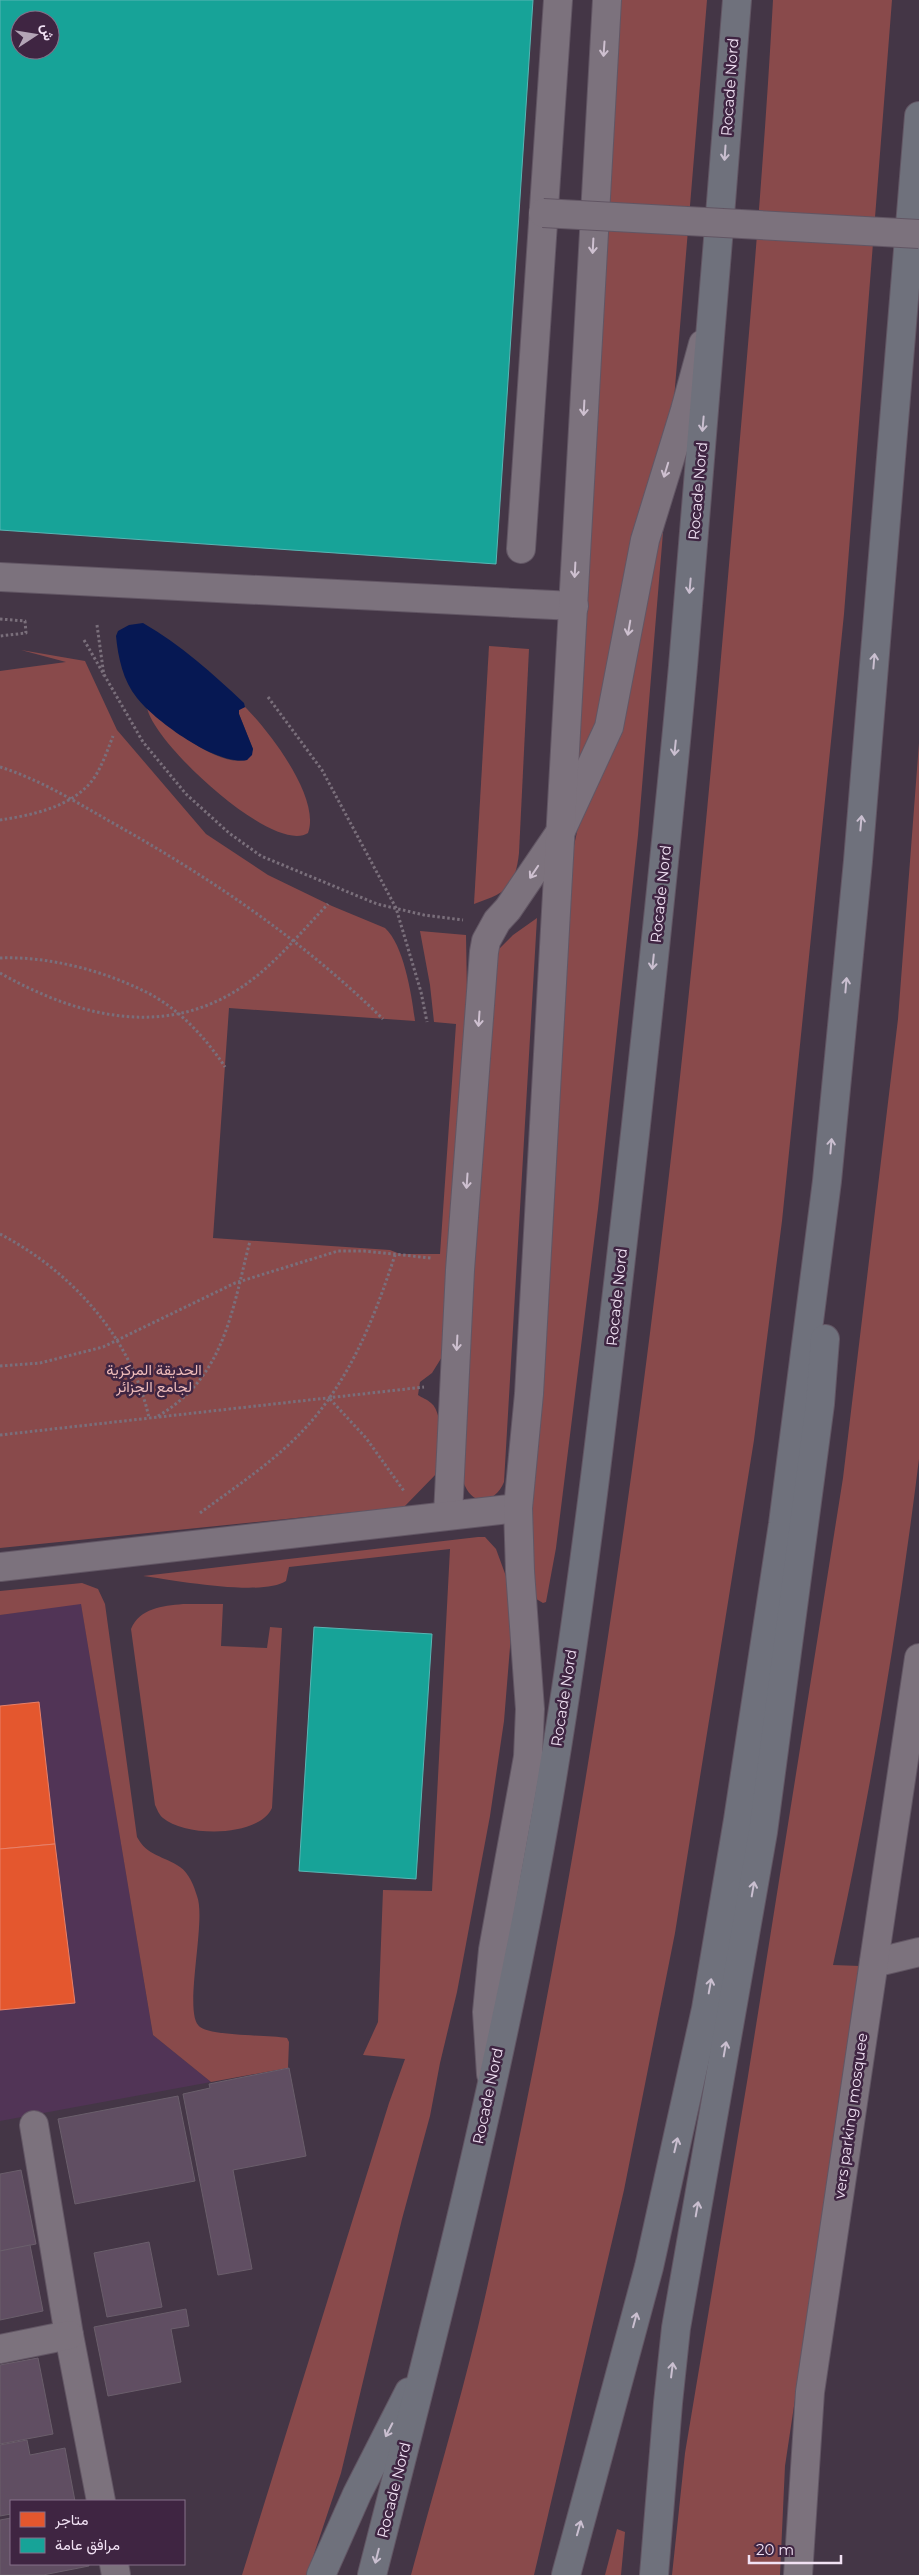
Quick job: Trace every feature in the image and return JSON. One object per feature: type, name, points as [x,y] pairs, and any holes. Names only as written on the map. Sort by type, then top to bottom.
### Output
[{"type":"highway","name":"Rocade Nord","points":[[372,2575],[429,2356],[492,2080],[548,1799],[569,1663],[612,1342],[679,715],[737,0]]},
{"type":"highway","points":[[566,2575],[649,2267],[706,2010],[738,1820],[781,1534],[827,1181],[858,860],[919,116]]},
{"type":"highway","points":[[654,2575],[668,2403],[678,2318],[764,1832],[802,1550],[820,1404],[828,1305],[830,1253],[827,1181]]},
{"type":"highway","points":[[321,2575],[361,2485],[429,2356]]},
{"type":"highway","points":[[637,2575],[650,2487],[668,2403]]},
{"type":"street","points":[[521,549],[558,0]]},
{"type":"street","points":[[492,2080],[487,2012],[493,1950],[526,1772],[530,1709],[520,1571],[518,1508],[528,1394],[607,0]]},
{"type":"street","points":[[543,213],[919,234]]},
{"type":"street","points":[[436,1516],[454,1383],[460,1270],[484,952],[496,914],[561,831],[611,721],[645,540],[685,410],[713,306]]},
{"type":"street","points":[[0,576],[574,606]]},
{"type":"street","points":[[0,1567],[518,1508]]},
{"type":"street","name":"vers parking mosquee","points":[[798,2575],[810,2392],[919,1658]]},
{"type":"street","points":[[874,1963],[919,1952]]},
{"type":"street","points":[[34,2125],[68,2335],[101,2500]]},
{"type":"street","points":[[0,2348],[68,2335]]},
{"type":"path","points":[[0,619],[25,621],[26,633],[0,636]]},
{"type":"path","points":[[97,625],[105,678]]},
{"type":"path","points":[[84,640],[143,742],[186,794],[229,833],[261,856],[377,904],[454,920],[496,914]]},
{"type":"path","points":[[268,697],[322,770],[396,908],[421,992],[427,1022]]},
{"type":"path","points":[[0,820],[40,811],[70,799],[87,786],[95,776],[113,736]]},
{"type":"path","points":[[0,767],[28,777],[70,799],[198,872],[293,941],[361,997],[383,1019]]},
{"type":"path","points":[[0,973],[47,997],[100,1012],[150,1019],[177,1014],[212,1003],[235,992],[254,978],[328,904]]},
{"type":"path","points":[[0,958],[31,959],[53,963],[116,980],[149,993],[197,1032],[225,1067]]},
{"type":"path","points":[[0,1234],[18,1244],[59,1274],[99,1315],[118,1341],[128,1360],[149,1418]]},
{"type":"path","points":[[155,1418],[176,1406],[189,1395],[209,1369],[228,1326],[250,1241]]},
{"type":"path","points":[[0,1366],[69,1358],[118,1341],[239,1282],[338,1251],[426,1256],[460,1270]]},
{"type":"path","points":[[199,1515],[283,1449],[309,1424],[330,1398],[364,1338],[394,1255]]},
{"type":"path","points":[[0,1435],[454,1383]]},
{"type":"path","points":[[330,1398],[436,1516]]},
{"type":"shaded area","points":[[143,623],[183,650],[244,703],[245,707],[239,710],[239,714],[253,749],[252,755],[247,760],[234,760],[220,756],[188,740],[158,718],[137,698],[128,684],[122,668],[116,636],[118,631],[129,625]]},
{"type":"shaded area","points":[[81,1603],[153,2035],[211,2082],[0,2121],[0,1615]]},
{"type":"green space","points":[[607,0],[707,0],[638,835],[598,1209],[556,1548],[546,1602],[543,1603],[533,1597],[531,1525],[558,1104],[569,869],[580,818],[561,831]]},
{"type":"green space","points":[[773,0],[892,0],[844,614],[782,1221],[754,1440],[675,1933],[624,2190],[534,2575],[411,2575],[477,2332],[530,2087],[569,1876],[604,1665],[634,1453],[661,1240],[707,813],[752,300]]},
{"type":"green space","points":[[489,646],[529,649],[519,853],[515,874],[507,887],[494,896],[474,904]]},
{"type":"green space","name":"الحديقة المركزية لجامع الجزائر","points":[[21,650],[85,661],[117,730],[206,834],[268,875],[332,906],[385,928],[392,936],[402,958],[412,998],[415,1021],[229,1008],[213,1238],[390,1250],[400,1254],[440,1254],[456,1024],[434,1022],[430,985],[420,931],[466,935],[468,1054],[445,1352],[432,1373],[420,1382],[418,1395],[431,1403],[438,1416],[440,1425],[439,1471],[404,1507],[0,1548],[0,671],[66,662]]},
{"type":"green space","points":[[147,707],[194,743],[207,751],[234,761],[247,760],[253,749],[239,714],[239,710],[245,707],[279,748],[300,784],[307,802],[310,819],[308,833],[291,836],[269,828],[243,812],[216,791],[169,744],[154,723]]},
{"type":"green space","points":[[919,743],[919,1459],[882,1713],[833,1965],[860,1966],[785,2466],[780,2575],[672,2575],[685,2453],[748,2076],[843,1478],[898,1019]]},
{"type":"green space","points":[[537,918],[504,1482],[491,1498],[480,1500],[475,1498],[465,1486],[461,1467],[489,995],[496,952],[513,935]]},
{"type":"green space","points":[[485,1537],[496,1549],[507,1579],[511,1635],[504,1721],[490,1816],[457,1992],[440,2063],[430,2116],[402,2219],[341,2473],[307,2575],[242,2575],[389,2103],[405,2059],[363,2055],[378,2022],[383,1890],[432,1891],[450,1549],[289,1567],[286,1581],[274,1586],[258,1588],[195,1584],[143,1576]]},
{"type":"green space","points":[[82,1583],[98,1589],[105,1604],[137,1837],[151,1852],[174,1863],[183,1870],[191,1880],[197,1896],[199,1925],[193,2005],[195,2019],[200,2027],[206,2030],[241,2035],[287,2038],[289,2042],[288,2068],[211,2082],[153,2035],[81,1604],[0,1615],[0,1591]]},
{"type":"green space","points":[[183,1604],[223,1604],[221,1646],[267,1648],[270,1627],[282,1628],[272,1808],[264,1818],[252,1825],[221,1831],[187,1829],[163,1818],[155,1805],[131,1629],[140,1617],[152,1609]]},
{"type":"green space","points":[[617,2529],[625,2532],[621,2575],[605,2575]]},
{"type":"building: متاجر","points":[[39,1702],[55,1844],[0,1849],[0,1706]]},
{"type":"building: متاجر","points":[[55,1844],[75,2003],[0,2010],[0,1849]]},
{"type":"building: مرافق عامة","points":[[0,0],[533,0],[496,564],[0,530]]},
{"type":"building: مرافق عامة","points":[[314,1627],[432,1634],[416,1879],[299,1871]]},
{"type":"building: أخرى","points":[[289,2068],[306,2156],[233,2170],[252,2269],[218,2275],[183,2094],[210,2088],[209,2084]]},
{"type":"building: أخرى","points":[[178,2096],[195,2181],[75,2204],[58,2119]]},
{"type":"building: أخرى","points":[[21,2170],[36,2244],[0,2251],[0,2174]]},
{"type":"building: أخرى","points":[[149,2242],[162,2307],[107,2317],[94,2253]]},
{"type":"building: أخرى","points":[[30,2245],[43,2311],[0,2320],[0,2251]]},
{"type":"building: أخرى","points":[[186,2309],[189,2326],[171,2329],[181,2382],[108,2396],[94,2327]]},
{"type":"building: أخرى","points":[[38,2358],[53,2434],[0,2444],[0,2365]]},
{"type":"building: أخرى","points":[[27,2440],[30,2455],[65,2448],[75,2500],[10,2500],[10,2514],[0,2516],[0,2445]]},
{"type":"building: أخرى","points":[[10,2518],[10,2565],[89,2566],[43,2575],[0,2575],[0,2520]]}]
